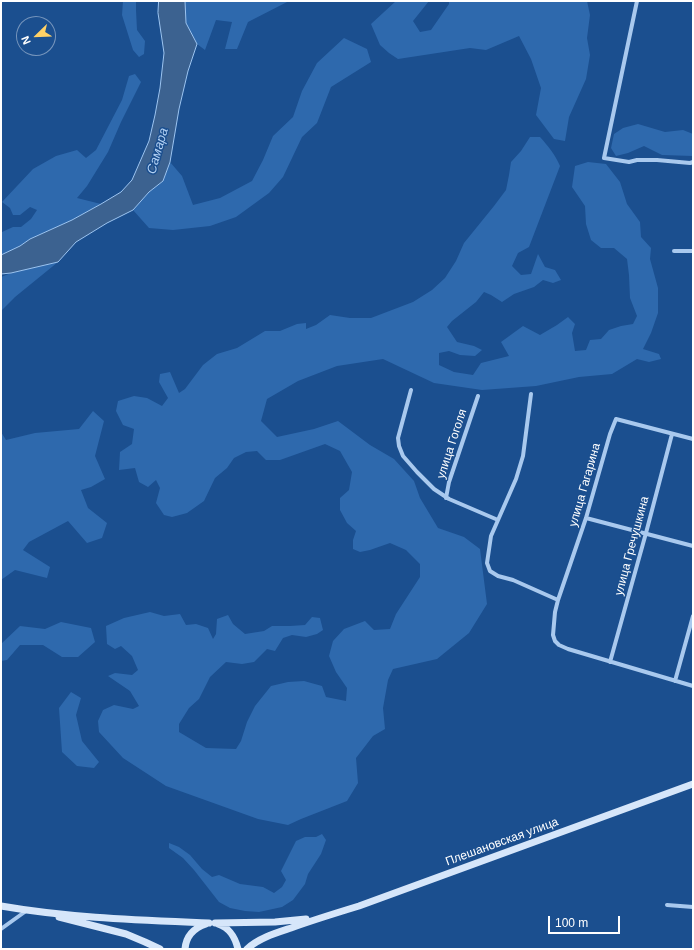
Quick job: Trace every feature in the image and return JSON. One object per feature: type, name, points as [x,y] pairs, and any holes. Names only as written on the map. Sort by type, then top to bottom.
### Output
[{"type":"main road","name":"Плешановская улица","points":[[318,918],[359,906],[693,784]]},
{"type":"main road","points":[[1,906],[38,912],[126,934],[160,949]]},
{"type":"main road","points":[[38,912],[140,920],[212,923],[275,922],[318,918]]},
{"type":"main road","points":[[247,949],[255,942],[264,938],[318,918]]},
{"type":"main road","points":[[185,949],[187,940],[195,929],[201,925],[212,923],[224,926],[229,930],[234,936],[238,949]]},
{"type":"street","points":[[636,1],[604,158],[629,162],[637,160],[693,162]]},
{"type":"street","points":[[674,251],[693,251]]},
{"type":"street","points":[[411,390],[398,438],[403,456],[434,490],[446,498],[498,520]]},
{"type":"street","points":[[531,394],[523,456],[516,479],[491,536],[487,563],[490,571],[498,576],[513,580],[558,600]]},
{"type":"street","name":"улица Гоголя","points":[[446,498],[449,482],[478,396]]},
{"type":"street","name":"улица Гагарина","points":[[610,662],[559,645],[553,635],[555,612],[558,600],[586,518],[610,434],[616,419],[693,440]]},
{"type":"street","name":"улица Гречушкина","points":[[610,662],[672,434]]},
{"type":"street","points":[[586,518],[693,546]]},
{"type":"street","points":[[675,681],[693,616]]},
{"type":"street","points":[[610,662],[693,686]]},
{"type":"street","points":[[667,905],[693,907]]},
{"type":"street","points":[[1,929],[26,910]]},
{"type":"shaded area","points":[[123,1],[136,1],[137,30],[145,41],[144,54],[139,57],[133,50],[122,15]]},
{"type":"shaded area","points":[[185,1],[289,1],[248,22],[237,49],[225,49],[232,22],[216,20],[205,50],[197,44],[186,23]]},
{"type":"shaded area","points":[[396,1],[429,1],[413,21],[420,32],[431,30],[449,4],[449,1],[587,1],[590,15],[587,38],[590,55],[586,79],[569,117],[565,141],[554,139],[536,115],[541,88],[531,59],[519,36],[486,50],[470,48],[398,59],[380,45],[371,24]]},
{"type":"shaded area","points":[[344,38],[367,49],[371,62],[331,87],[317,123],[302,137],[283,177],[269,193],[236,217],[210,226],[173,230],[149,228],[133,210],[149,192],[163,181],[170,162],[182,176],[193,205],[220,198],[252,181],[273,136],[293,117],[302,91],[317,63]]},
{"type":"shaded area","points":[[135,74],[141,82],[108,152],[87,186],[77,198],[101,204],[1,255],[1,231],[2,232],[13,227],[21,227],[31,219],[37,210],[30,207],[20,215],[13,215],[10,208],[2,202],[33,169],[56,156],[77,150],[86,158],[96,150],[122,100],[129,76]]},
{"type":"shaded area","points":[[638,124],[665,132],[683,130],[693,134],[693,156],[662,155],[644,146],[628,153],[616,156],[611,148],[614,134],[623,128]]},
{"type":"shaded area","points":[[530,137],[540,137],[554,154],[560,166],[529,247],[518,253],[512,266],[521,275],[531,274],[538,254],[545,267],[555,270],[561,280],[553,283],[543,280],[534,287],[514,294],[502,302],[484,292],[476,302],[452,321],[447,327],[457,342],[474,346],[482,350],[475,356],[460,355],[449,351],[439,353],[439,365],[454,372],[473,375],[481,363],[509,356],[501,342],[523,326],[540,335],[568,317],[575,324],[572,333],[575,351],[586,350],[590,340],[601,339],[609,330],[633,324],[637,316],[630,298],[627,259],[614,248],[601,248],[591,240],[586,224],[585,206],[572,187],[575,166],[588,162],[606,164],[620,182],[627,204],[640,222],[641,237],[651,248],[650,259],[658,288],[658,313],[651,333],[643,349],[659,354],[661,359],[649,362],[637,359],[612,374],[579,377],[536,386],[482,390],[434,383],[383,359],[337,366],[298,381],[267,399],[261,421],[277,437],[314,429],[338,421],[370,445],[394,459],[414,481],[420,498],[438,528],[464,537],[480,549],[487,604],[469,633],[437,659],[393,669],[388,680],[383,708],[385,729],[373,736],[356,758],[358,783],[347,801],[288,825],[258,819],[166,786],[123,758],[99,732],[98,721],[103,710],[114,705],[133,709],[139,706],[130,691],[108,676],[115,673],[132,675],[138,670],[132,656],[121,646],[115,649],[107,644],[106,626],[124,618],[150,612],[164,616],[180,614],[186,625],[196,624],[208,628],[213,639],[216,634],[217,619],[228,615],[233,624],[245,634],[264,631],[272,626],[305,625],[312,617],[320,618],[323,630],[317,634],[306,637],[292,635],[283,638],[275,651],[267,649],[254,662],[242,664],[226,662],[210,677],[199,699],[189,708],[179,724],[179,732],[206,748],[236,749],[241,741],[247,722],[255,706],[271,686],[288,682],[304,681],[322,686],[326,697],[346,701],[347,688],[336,672],[329,656],[333,641],[344,629],[365,621],[374,630],[390,629],[396,614],[420,577],[420,564],[406,550],[390,543],[360,552],[353,549],[353,540],[356,531],[347,523],[340,510],[340,498],[349,490],[352,472],[340,451],[325,444],[280,460],[266,460],[257,451],[246,452],[234,458],[227,468],[215,478],[204,501],[187,513],[172,517],[164,515],[156,503],[160,488],[156,480],[148,487],[139,482],[135,468],[119,470],[120,452],[132,444],[134,429],[123,425],[116,411],[118,401],[134,396],[147,398],[162,406],[168,398],[159,382],[160,374],[170,372],[179,393],[185,389],[203,365],[217,354],[237,348],[265,331],[280,331],[297,324],[306,323],[306,329],[316,325],[330,315],[350,318],[371,318],[413,302],[432,290],[445,278],[456,261],[464,243],[506,190],[511,162],[521,151]]},
{"type":"shaded area","points":[[58,262],[15,297],[1,311],[1,277],[11,273]]},
{"type":"shaded area","points":[[93,411],[104,421],[95,456],[105,479],[91,487],[81,490],[88,508],[107,523],[102,538],[87,543],[68,521],[29,542],[23,550],[50,567],[47,578],[15,570],[1,580],[1,432],[6,440],[35,433],[79,429]]},
{"type":"shaded area","points":[[61,622],[91,628],[95,642],[78,657],[62,657],[43,645],[20,645],[7,660],[1,661],[1,644],[20,626],[45,629]]},
{"type":"shaded area","points":[[71,692],[81,698],[76,715],[82,741],[99,762],[94,768],[77,766],[62,752],[59,708]]},
{"type":"shaded area","points":[[322,834],[326,840],[321,854],[308,874],[305,884],[293,900],[282,907],[259,912],[230,908],[219,902],[183,858],[169,848],[169,843],[179,847],[190,855],[202,869],[212,877],[219,875],[240,884],[263,887],[274,893],[282,887],[286,880],[281,871],[296,841],[305,837],[316,837]]},
{"type":"water","name":"Самара","points":[[159,1],[185,1],[186,23],[197,44],[188,71],[179,109],[170,162],[163,181],[149,192],[133,210],[107,223],[76,242],[58,262],[1,274],[1,255],[101,204],[121,192],[132,180],[149,141],[160,88],[164,53],[158,13]]}]
